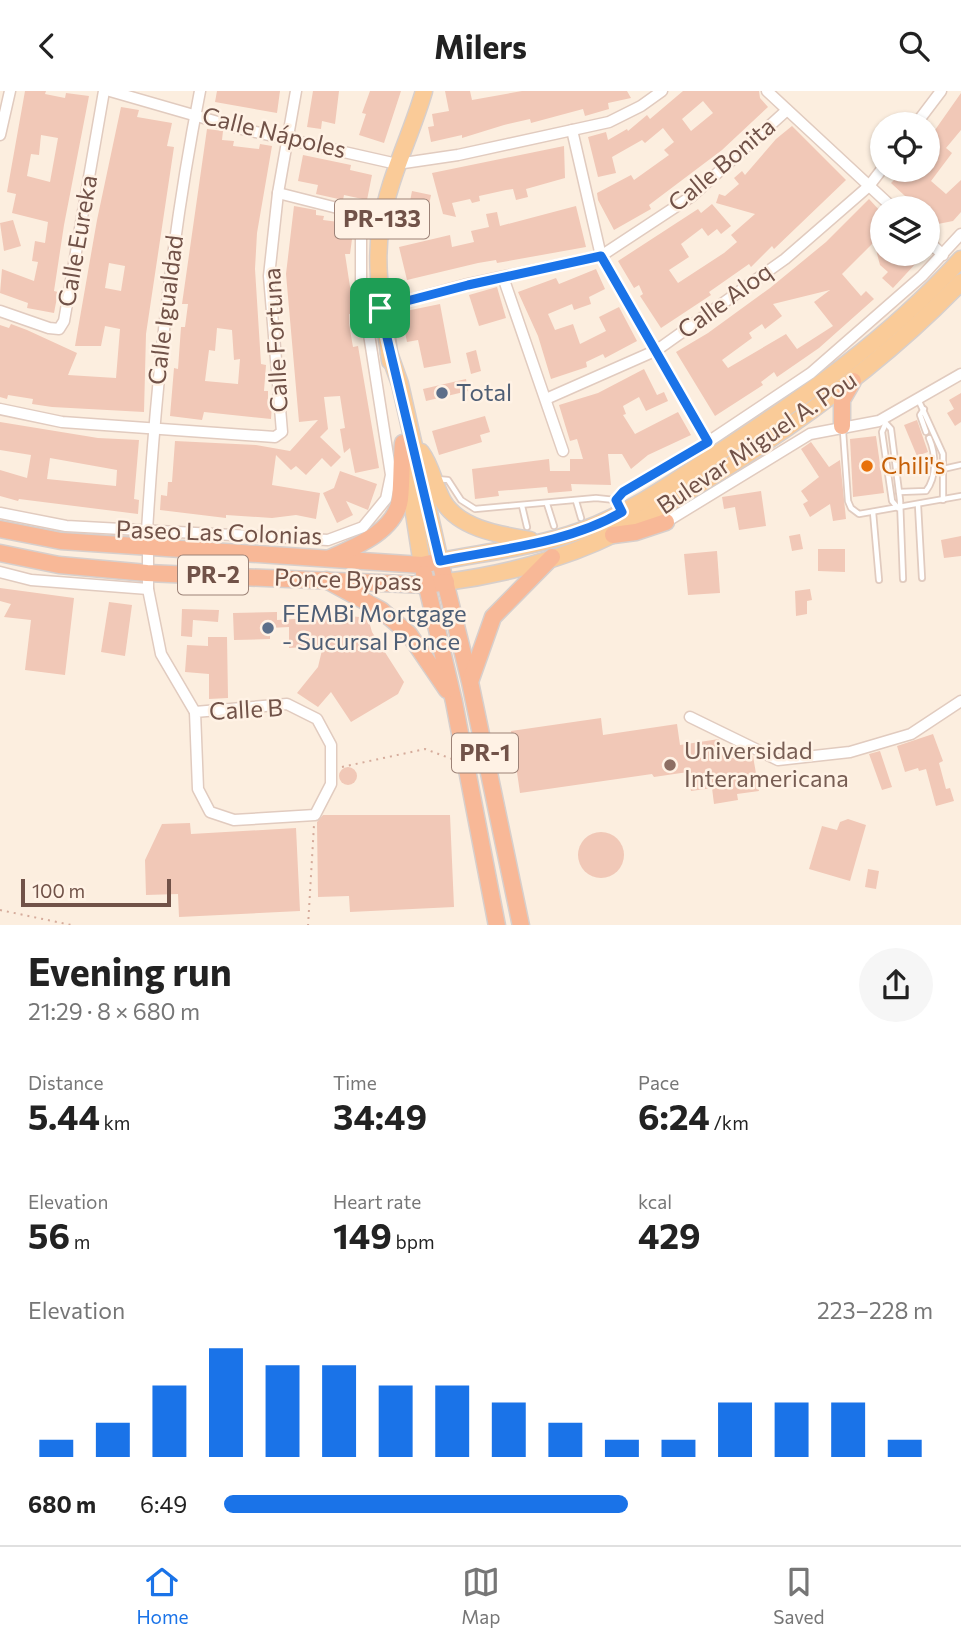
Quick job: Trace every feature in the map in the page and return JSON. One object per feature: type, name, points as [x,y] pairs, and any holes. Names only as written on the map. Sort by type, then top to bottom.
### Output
[{"type":"highway","points":[[842,426],[842,400],[853,381]]},
{"type":"highway","points":[[328,559],[358,545],[389,521],[399,503],[408,442]]},
{"type":"highway","points":[[612,535],[636,532],[666,522]]},
{"type":"highway","name":"Ponce Bypass","points":[[0,529],[61,541],[148,539],[328,559],[422,565],[440,561]]},
{"type":"highway","name":"Ponce Bypass","points":[[0,553],[148,581],[324,579],[426,585],[446,582]]},
{"type":"highway","points":[[470,682],[493,617],[552,557]]},
{"type":"highway","name":"PR-1","points":[[440,561],[470,682],[521,925]]},
{"type":"highway","name":"PR-1","points":[[422,565],[453,702],[497,925]]},
{"type":"highway","points":[[324,579],[381,610],[409,634],[453,702]]},
{"type":"main road","name":"PR-133","points":[[424,91],[397,164],[380,227],[380,308],[408,442],[440,561]]},
{"type":"main road","name":"Bulevar Miguel A. Pou","points":[[446,582],[552,557],[612,535],[670,503],[793,425],[853,381],[957,281],[961,259]]},
{"type":"main road","name":"Bulevar Miguel A. Pou","points":[[440,561],[578,532],[830,379],[897,324],[957,281]]},
{"type":"main road","name":"PR-133","points":[[408,442],[422,565]]},
{"type":"main road","points":[[408,442],[435,479],[444,502],[460,517],[492,533],[540,541]]},
{"type":"street","points":[[0,135],[10,91]]},
{"type":"street","name":"Calle Eureka","points":[[0,311],[49,328],[59,329],[64,321],[104,91]]},
{"type":"street","name":"Calle Nápoles","points":[[110,91],[196,113],[242,129],[397,164]]},
{"type":"street","name":"Calle Igualdad","points":[[148,539],[153,428],[170,261],[200,91]]},
{"type":"street","name":"Calle Fortuna","points":[[0,409],[62,422],[275,437],[282,432],[269,276],[278,193],[296,91]]},
{"type":"street","points":[[397,164],[458,155],[608,122],[641,106],[662,91]]},
{"type":"street","points":[[767,91],[880,196]]},
{"type":"street","points":[[925,112],[942,91]]},
{"type":"street","name":"Calle Bonita","points":[[380,308],[601,256],[692,196],[787,110]]},
{"type":"street","points":[[572,130],[601,256],[708,442]]},
{"type":"street","name":"Calle Aloq","points":[[545,399],[657,350],[785,259],[872,182]]},
{"type":"street","name":"Paseo Las Colonias","points":[[0,513],[148,539],[328,540],[363,527],[386,499],[391,466],[361,283],[361,214],[278,193]]},
{"type":"street","points":[[619,506],[623,492],[708,442],[811,373],[943,255],[961,234]]},
{"type":"street","points":[[940,252],[943,255]]},
{"type":"street","points":[[503,277],[563,451]]},
{"type":"street","points":[[666,522],[810,434],[842,426],[884,422],[961,374]]},
{"type":"street","name":"Calle B","points":[[148,539],[148,581],[161,654],[195,712],[198,789],[210,812],[234,820],[314,815],[331,784],[331,745],[317,719],[287,704],[195,712]]},
{"type":"street","points":[[0,572],[32,579],[148,581]]},
{"type":"street","points":[[690,717],[778,760],[850,753],[911,734],[961,701]]},
{"type":"lane","points":[[918,399],[943,453],[943,500]]},
{"type":"lane","points":[[924,409],[920,415],[926,432]]},
{"type":"lane","points":[[884,422],[891,429],[899,492],[903,579]]},
{"type":"lane","points":[[884,422],[882,432],[892,501],[898,508]]},
{"type":"lane","points":[[842,426],[850,508],[859,513],[873,512],[961,496]]},
{"type":"lane","points":[[899,492],[926,491],[932,483],[934,450],[929,438]]},
{"type":"lane","points":[[943,469],[961,465]]},
{"type":"lane","points":[[435,479],[448,479],[454,484],[461,500],[475,509],[547,505],[596,498],[619,506]]},
{"type":"lane","points":[[576,501],[581,519]]},
{"type":"lane","points":[[547,505],[554,526]]},
{"type":"lane","points":[[918,505],[922,578]]},
{"type":"lane","points":[[522,506],[527,527]]},
{"type":"lane","points":[[873,512],[879,580]]},
{"type":"path","points":[[331,770],[425,749],[466,765]]},
{"type":"path","points":[[308,925],[314,815]]},
{"type":"path","points":[[0,910],[71,925]]},
{"type":"building","points":[[25,91],[46,91],[45,94],[65,98],[66,93],[89,96],[64,225],[54,291],[58,292],[54,313],[27,308],[28,303],[0,293],[2,269],[34,281],[38,262],[32,261],[35,241],[45,243],[48,222],[12,213],[16,194],[7,192]],"holes":[[[41,135],[58,138],[50,182],[27,176],[31,154],[39,155]]]},
{"type":"building","points":[[217,91],[280,91],[277,113],[215,102]]},
{"type":"building","points":[[313,91],[339,91],[335,124],[322,121],[321,129],[307,127]]},
{"type":"building","points":[[370,91],[401,91],[384,143],[359,135],[366,114],[362,113]]},
{"type":"building","points":[[445,91],[470,91],[472,100],[522,91],[627,91],[631,98],[608,103],[609,109],[585,116],[583,109],[531,123],[530,119],[504,125],[462,138],[462,135],[431,142],[428,127],[434,126],[432,114],[449,111]]},
{"type":"building","points":[[683,91],[759,91],[760,98],[768,107],[722,150],[649,205],[651,209],[614,230],[597,193],[631,175],[634,180],[669,155],[664,150],[674,142],[663,128],[645,143],[642,140],[612,157],[616,173],[598,177],[588,137],[606,132],[608,140],[627,129],[628,131],[647,115],[650,119]],"holes":[[[703,101],[713,113],[691,131],[682,119]]]},
{"type":"building","points":[[961,93],[961,130],[946,148],[952,153],[940,169],[940,123]]},
{"type":"building","points":[[121,107],[139,110],[137,117],[172,123],[167,146],[174,147],[146,334],[144,412],[52,407],[32,404],[33,399],[8,395],[7,399],[0,397],[0,325],[9,328],[11,324],[77,353],[68,375],[116,378],[120,329],[105,326],[101,346],[75,346],[97,220]],"holes":[[[109,263],[125,266],[121,291],[105,288]]]},
{"type":"building","points":[[792,126],[846,180],[774,249],[772,246],[751,267],[749,264],[709,292],[711,295],[661,328],[640,296],[643,294],[639,285],[634,288],[618,261],[698,209],[701,213],[712,204],[731,226],[721,234],[717,229],[708,236],[702,228],[681,244],[689,257],[669,270],[678,283],[724,253],[737,242],[731,235],[755,214],[716,203],[719,194],[725,196],[739,184],[734,178],[742,171],[745,175],[776,139]]},
{"type":"building","points":[[207,129],[223,131],[222,140],[234,141],[233,146],[259,149],[260,144],[272,146],[257,233],[255,269],[261,364],[266,365],[264,391],[268,391],[268,403],[272,404],[271,419],[204,412],[202,420],[170,416],[174,368],[178,369],[181,327],[185,327],[188,304],[182,304]],"holes":[[[217,328],[232,330],[234,360],[240,359],[238,384],[205,381],[209,350],[215,351]]]},
{"type":"building","points":[[564,146],[565,178],[526,189],[528,197],[516,200],[513,189],[479,196],[480,201],[472,203],[470,199],[452,203],[456,217],[443,214],[432,173]]},
{"type":"building","points":[[303,155],[351,165],[350,170],[372,175],[367,200],[344,195],[343,200],[316,194],[318,185],[298,181]]},
{"type":"building","points":[[961,180],[961,212],[953,221],[940,224],[940,196],[905,196],[891,183],[932,182],[946,194]]},
{"type":"building","points":[[412,191],[431,195],[428,210],[421,209],[418,226],[411,228],[405,227]]},
{"type":"building","points":[[870,200],[870,246],[842,274],[861,296],[866,291],[874,299],[819,348],[777,377],[774,372],[761,382],[763,385],[715,416],[676,352],[708,333],[770,288],[826,242]],"holes":[[[830,290],[814,302],[833,326],[797,349],[786,334],[728,368],[722,360],[752,338],[749,333],[762,324],[765,329],[782,316],[773,304]]]},
{"type":"building","points":[[294,206],[316,210],[316,215],[324,216],[323,220],[354,224],[350,254],[345,254],[354,313],[349,314],[349,324],[353,347],[358,346],[379,468],[355,473],[350,448],[344,453],[340,429],[345,428],[340,396],[324,397],[328,429],[320,437],[341,457],[331,467],[322,458],[306,475],[296,466],[291,470],[276,455],[272,485],[320,493],[316,519],[296,515],[272,518],[226,515],[226,518],[160,510],[161,495],[167,496],[168,482],[172,482],[175,441],[256,445],[290,451],[318,420],[299,422],[286,274]]},
{"type":"building","points":[[576,206],[586,247],[497,263],[496,260],[478,263],[407,280],[399,247],[450,235],[452,247],[474,242],[471,231],[489,227],[486,214],[497,212],[500,226]]},
{"type":"building","points":[[13,220],[21,246],[4,251],[0,223]]},
{"type":"building","points":[[881,266],[913,266],[893,288],[882,278],[888,272]]},
{"type":"building","points":[[596,269],[605,289],[589,297],[591,304],[574,310],[572,304],[548,314],[555,330],[573,324],[580,344],[606,331],[599,317],[619,307],[637,341],[605,358],[603,354],[586,362],[587,367],[551,379],[538,336],[518,292],[556,278],[559,284]]},
{"type":"building","points":[[497,287],[506,318],[479,326],[469,295]]},
{"type":"building","points":[[440,304],[451,363],[424,368],[418,340],[407,342],[401,312]]},
{"type":"building","points":[[476,350],[481,371],[471,374],[466,353]]},
{"type":"building","points":[[644,369],[657,395],[664,392],[668,401],[646,411],[639,397],[623,406],[626,414],[623,415],[635,434],[678,412],[691,435],[648,455],[631,469],[622,454],[608,454],[611,485],[571,484],[572,491],[548,493],[547,487],[498,491],[499,496],[475,499],[472,469],[549,459],[550,471],[570,471],[570,459],[583,459],[577,439],[570,441],[559,405],[598,393]]},
{"type":"building","points":[[466,379],[468,391],[426,401],[423,389]]},
{"type":"building","points":[[961,393],[961,422],[955,426],[947,413],[954,409],[949,400]]},
{"type":"building","points":[[485,416],[490,432],[480,435],[482,442],[439,455],[432,431]]},
{"type":"building","points":[[917,420],[928,452],[917,456],[904,425]]},
{"type":"building","points":[[0,422],[98,438],[139,440],[134,499],[139,500],[138,514],[18,501],[0,496],[0,470],[27,478],[31,455],[0,450]],"holes":[[[50,458],[117,470],[116,486],[47,479]]]},
{"type":"building","name":"Chili's","points":[[876,436],[884,493],[853,497],[850,439]]},
{"type":"building","points":[[811,442],[829,467],[840,460],[846,519],[833,521],[830,504],[810,517],[803,504],[808,501],[801,491],[819,477],[801,449]]},
{"type":"building","points":[[340,471],[377,484],[368,510],[346,501],[353,515],[337,523],[323,493],[334,488]]},
{"type":"building","points":[[761,491],[766,526],[739,530],[735,507],[724,509],[722,497]]},
{"type":"building","points":[[800,534],[803,549],[792,551],[789,536]]},
{"type":"building","points":[[961,536],[961,556],[944,558],[941,540]]},
{"type":"building","points":[[818,549],[845,549],[845,572],[818,571]]},
{"type":"building","points":[[717,551],[720,593],[688,595],[684,554]]},
{"type":"building","points":[[0,588],[74,598],[65,675],[25,670],[31,620],[4,617],[11,604],[0,601]]},
{"type":"building","points":[[810,589],[812,600],[807,601],[807,614],[796,616],[795,591]]},
{"type":"building","points":[[109,602],[132,605],[125,656],[101,652]]},
{"type":"building","points":[[182,609],[219,610],[218,622],[193,620],[192,637],[181,636]]},
{"type":"building","points":[[277,612],[277,620],[330,617],[331,614],[368,618],[372,632],[404,682],[398,694],[351,722],[331,692],[318,707],[297,693],[318,667],[323,646],[289,648],[289,627],[270,628],[270,639],[234,640],[233,613]]},
{"type":"building","points":[[208,637],[227,637],[228,698],[209,699],[209,674],[185,672],[187,645],[208,646]]},
{"type":"building","points":[[601,718],[603,735],[677,724],[680,745],[719,739],[721,750],[731,749],[732,758],[753,756],[759,791],[737,794],[738,800],[714,804],[712,788],[691,791],[688,772],[654,777],[652,774],[520,793],[511,731]]},
{"type":"building","points":[[933,734],[943,761],[939,763],[946,789],[950,788],[954,801],[936,806],[926,769],[919,771],[918,768],[905,772],[897,746]]},
{"type":"building","points":[[880,751],[892,787],[882,790],[869,754]]},
{"type":"building","points":[[348,767],[354,770],[357,776],[354,782],[348,785],[342,782],[339,776],[342,770]]},
{"type":"building","points":[[323,815],[450,815],[454,907],[350,912],[349,896],[318,897],[317,822]]},
{"type":"building","points":[[848,819],[866,825],[850,881],[809,869],[822,826],[837,830],[840,822]]},
{"type":"building","points":[[190,823],[191,834],[296,828],[300,911],[179,917],[178,894],[146,895],[145,860],[162,824]]},
{"type":"building","points":[[601,832],[618,838],[624,855],[618,872],[601,878],[584,872],[578,855],[584,838]]},
{"type":"building","points":[[868,869],[879,871],[876,889],[865,887]]},
{"type":"place","name":"Total","points":[[442,393]]},
{"type":"place","name":"Chili's","points":[[867,466]]},
{"type":"place","name":"FEMBi Mortgage - Sucursal Ponce","points":[[268,628]]},
{"type":"place","name":"Universidad Interamericana","points":[[670,765]]},
{"type":"route","points":[[601,256],[708,442],[623,492],[616,500],[622,512],[615,516],[578,532],[440,561],[380,308],[468,285],[601,256]]}]
